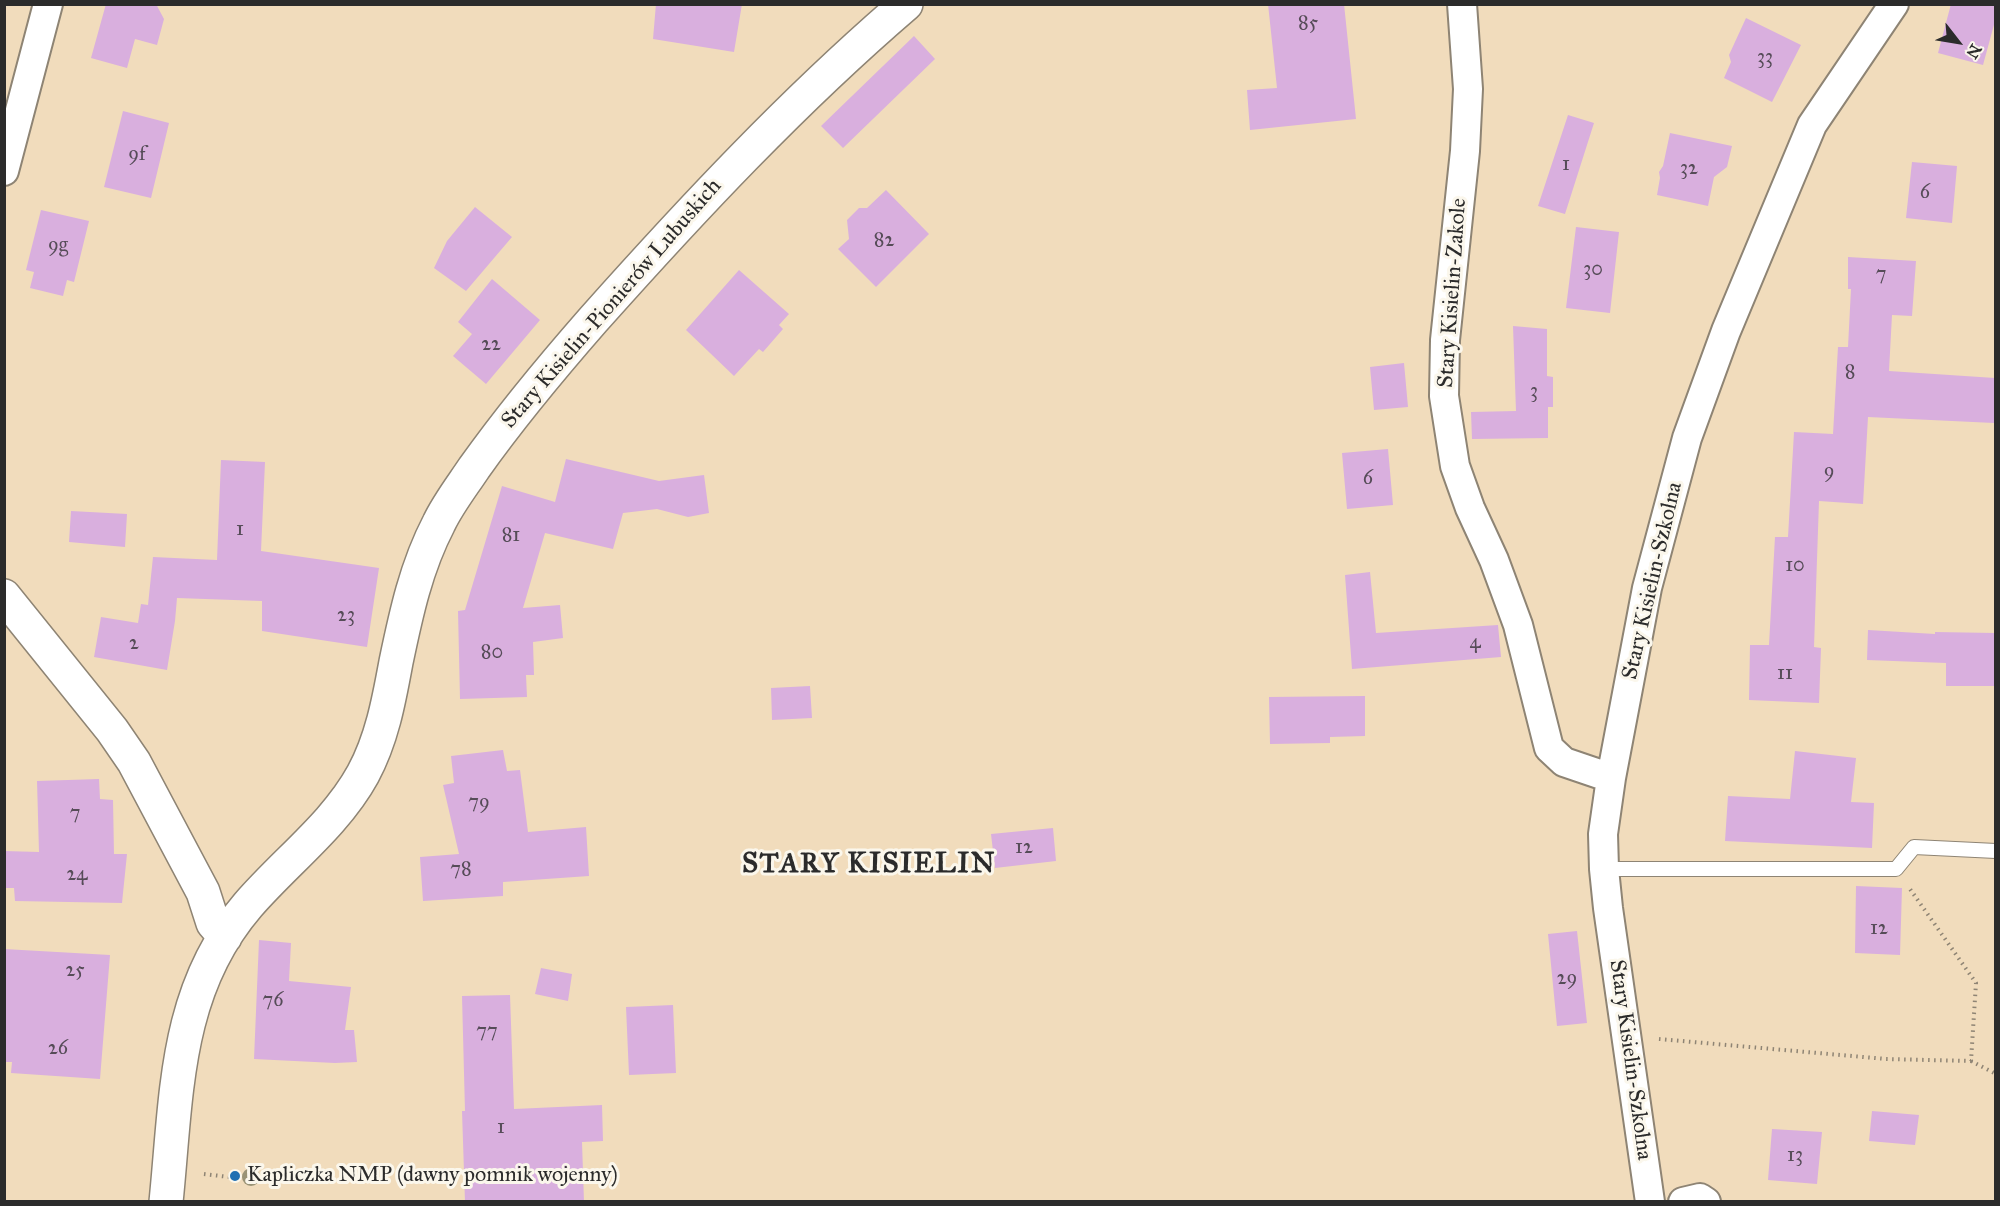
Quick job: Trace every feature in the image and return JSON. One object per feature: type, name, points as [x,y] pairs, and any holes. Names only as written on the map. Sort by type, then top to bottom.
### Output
[{"type":"street","points":[[4,171],[48,4]]},
{"type":"street","name":"Stary Kisielin-Pionierów Lubuskich","points":[[166,1202],[181,1055],[188,1018],[203,976],[225,937],[246,908],[325,826],[363,775],[374,751],[386,711],[406,614],[423,557],[440,520],[506,423],[569,348],[728,171],[838,63],[906,4]]},
{"type":"street","name":"Stary Kisielin-Zakole","points":[[1462,4],[1468,90],[1465,151],[1445,340],[1444,396],[1455,466],[1518,625],[1549,748],[1564,762],[1611,778]]},
{"type":"street","name":"Stary Kisielin-Szkolna","points":[[1650,1202],[1604,869],[1603,834],[1611,778],[1647,588],[1687,438],[1718,352],[1812,125],[1894,4]]},
{"type":"street","points":[[6,603],[112,730],[134,762],[203,892],[213,923],[225,937]]},
{"type":"street","points":[[1683,1202],[1700,1198],[1706,1202]]},
{"type":"lane","points":[[1604,869],[1896,868],[1914,848],[1995,851]]},
{"type":"path","points":[[1896,868],[1976,983],[1971,1061]]},
{"type":"path","points":[[1653,1033],[1659,1039],[1886,1059],[1971,1061],[1995,1074]]},
{"type":"path","points":[[194,1173],[229,1177]]},
{"type":"building","points":[[106,4],[156,4],[164,19],[157,45],[135,39],[127,68],[91,58]]},
{"type":"building","points":[[656,4],[742,4],[734,52],[653,39]]},
{"type":"building","points":[[1268,4],[1344,4],[1356,119],[1250,130],[1247,90],[1277,88]]},
{"type":"building","points":[[1951,4],[1995,4],[1995,21],[1983,65],[1938,53]]},
{"type":"building","points":[[1746,18],[1801,45],[1772,102],[1724,78],[1731,62],[1729,55]]},
{"type":"building","points":[[914,36],[935,59],[843,148],[821,126]]},
{"type":"building","points":[[123,111],[169,123],[151,198],[104,187]]},
{"type":"building","points":[[1568,115],[1594,123],[1565,214],[1538,206]]},
{"type":"building","points":[[1670,133],[1732,146],[1727,167],[1714,177],[1708,206],[1657,195],[1659,172],[1663,166]]},
{"type":"building","points":[[1912,162],[1957,166],[1952,223],[1906,218]]},
{"type":"building","points":[[886,190],[929,234],[876,287],[838,249],[849,239],[847,220],[859,208],[867,208]]},
{"type":"building","points":[[475,207],[512,237],[466,291],[434,268],[447,241]]},
{"type":"building","points":[[41,210],[89,221],[74,282],[67,280],[63,296],[30,288],[34,272],[26,270]]},
{"type":"building","points":[[1576,227],[1619,232],[1610,313],[1566,308]]},
{"type":"building","points":[[1848,257],[1916,261],[1912,316],[1892,315],[1889,371],[1995,378],[1994,423],[1868,417],[1863,504],[1819,501],[1814,647],[1821,648],[1819,703],[1749,700],[1750,645],[1769,645],[1775,537],[1788,537],[1794,432],[1833,434],[1838,347],[1848,347],[1851,289],[1848,289]]},
{"type":"building","points":[[739,270],[789,314],[779,325],[783,329],[763,352],[759,349],[734,376],[686,330]]},
{"type":"building","points":[[492,279],[540,320],[486,384],[453,356],[472,334],[458,322]]},
{"type":"building","points":[[1513,326],[1547,329],[1547,376],[1553,377],[1553,407],[1548,407],[1548,438],[1472,439],[1471,412],[1516,411]]},
{"type":"building","points":[[1404,363],[1408,407],[1374,410],[1370,367]]},
{"type":"building","points":[[1388,449],[1393,505],[1347,509],[1342,453]]},
{"type":"building","points":[[566,459],[659,481],[704,475],[709,513],[688,517],[657,509],[623,513],[613,549],[545,533],[523,608],[560,605],[563,638],[533,642],[534,675],[526,675],[527,697],[460,699],[458,611],[465,610],[502,486],[555,502]]},
{"type":"building","points":[[221,460],[265,462],[261,551],[379,568],[367,647],[262,631],[262,601],[177,598],[167,670],[94,657],[101,617],[138,623],[141,604],[148,605],[153,557],[217,560]]},
{"type":"building","points":[[71,511],[127,514],[125,547],[69,542]]},
{"type":"building","points":[[1370,572],[1376,633],[1498,625],[1501,657],[1352,669],[1345,575]]},
{"type":"building","points":[[1868,630],[1935,634],[1935,632],[1995,633],[1995,686],[1946,686],[1946,663],[1867,660]]},
{"type":"building","points":[[810,686],[812,718],[772,720],[771,688]]},
{"type":"building","points":[[1365,696],[1365,736],[1330,737],[1330,743],[1270,744],[1269,697]]},
{"type":"building","points":[[503,750],[507,771],[520,770],[528,832],[586,827],[589,876],[503,882],[503,896],[423,901],[420,857],[459,854],[443,785],[454,783],[451,756]]},
{"type":"building","points":[[1795,751],[1856,758],[1851,802],[1874,803],[1872,848],[1725,841],[1728,796],[1790,799]]},
{"type":"building","points":[[99,779],[100,799],[113,800],[114,854],[127,854],[122,903],[15,901],[14,888],[4,888],[4,851],[39,852],[37,781]]},
{"type":"building","points":[[1053,828],[1056,861],[995,868],[991,834]]},
{"type":"building","points":[[1856,886],[1902,888],[1900,955],[1855,953]]},
{"type":"building","points":[[1577,931],[1587,1023],[1557,1026],[1548,934]]},
{"type":"building","points":[[259,940],[291,943],[289,981],[351,987],[345,1030],[354,1030],[357,1062],[254,1059]]},
{"type":"building","points":[[4,949],[110,955],[100,1079],[11,1073],[12,1062],[4,1062]]},
{"type":"building","points":[[541,968],[572,974],[568,1001],[535,994]]},
{"type":"building","points":[[510,995],[514,1109],[602,1105],[603,1141],[582,1142],[584,1202],[465,1202],[462,996]]},
{"type":"building","points":[[673,1005],[676,1073],[629,1075],[626,1007]]},
{"type":"building","points":[[1872,1111],[1919,1115],[1915,1145],[1869,1141]]},
{"type":"building","points":[[1772,1129],[1822,1132],[1817,1184],[1768,1180]]},
{"type":"place","name":"Kapliczka NMP (dawny pomnik wojenny)","points":[[235,1176]]},
{"type":"district","name":"STARY KISIELIN","points":[[869,865]]}]
